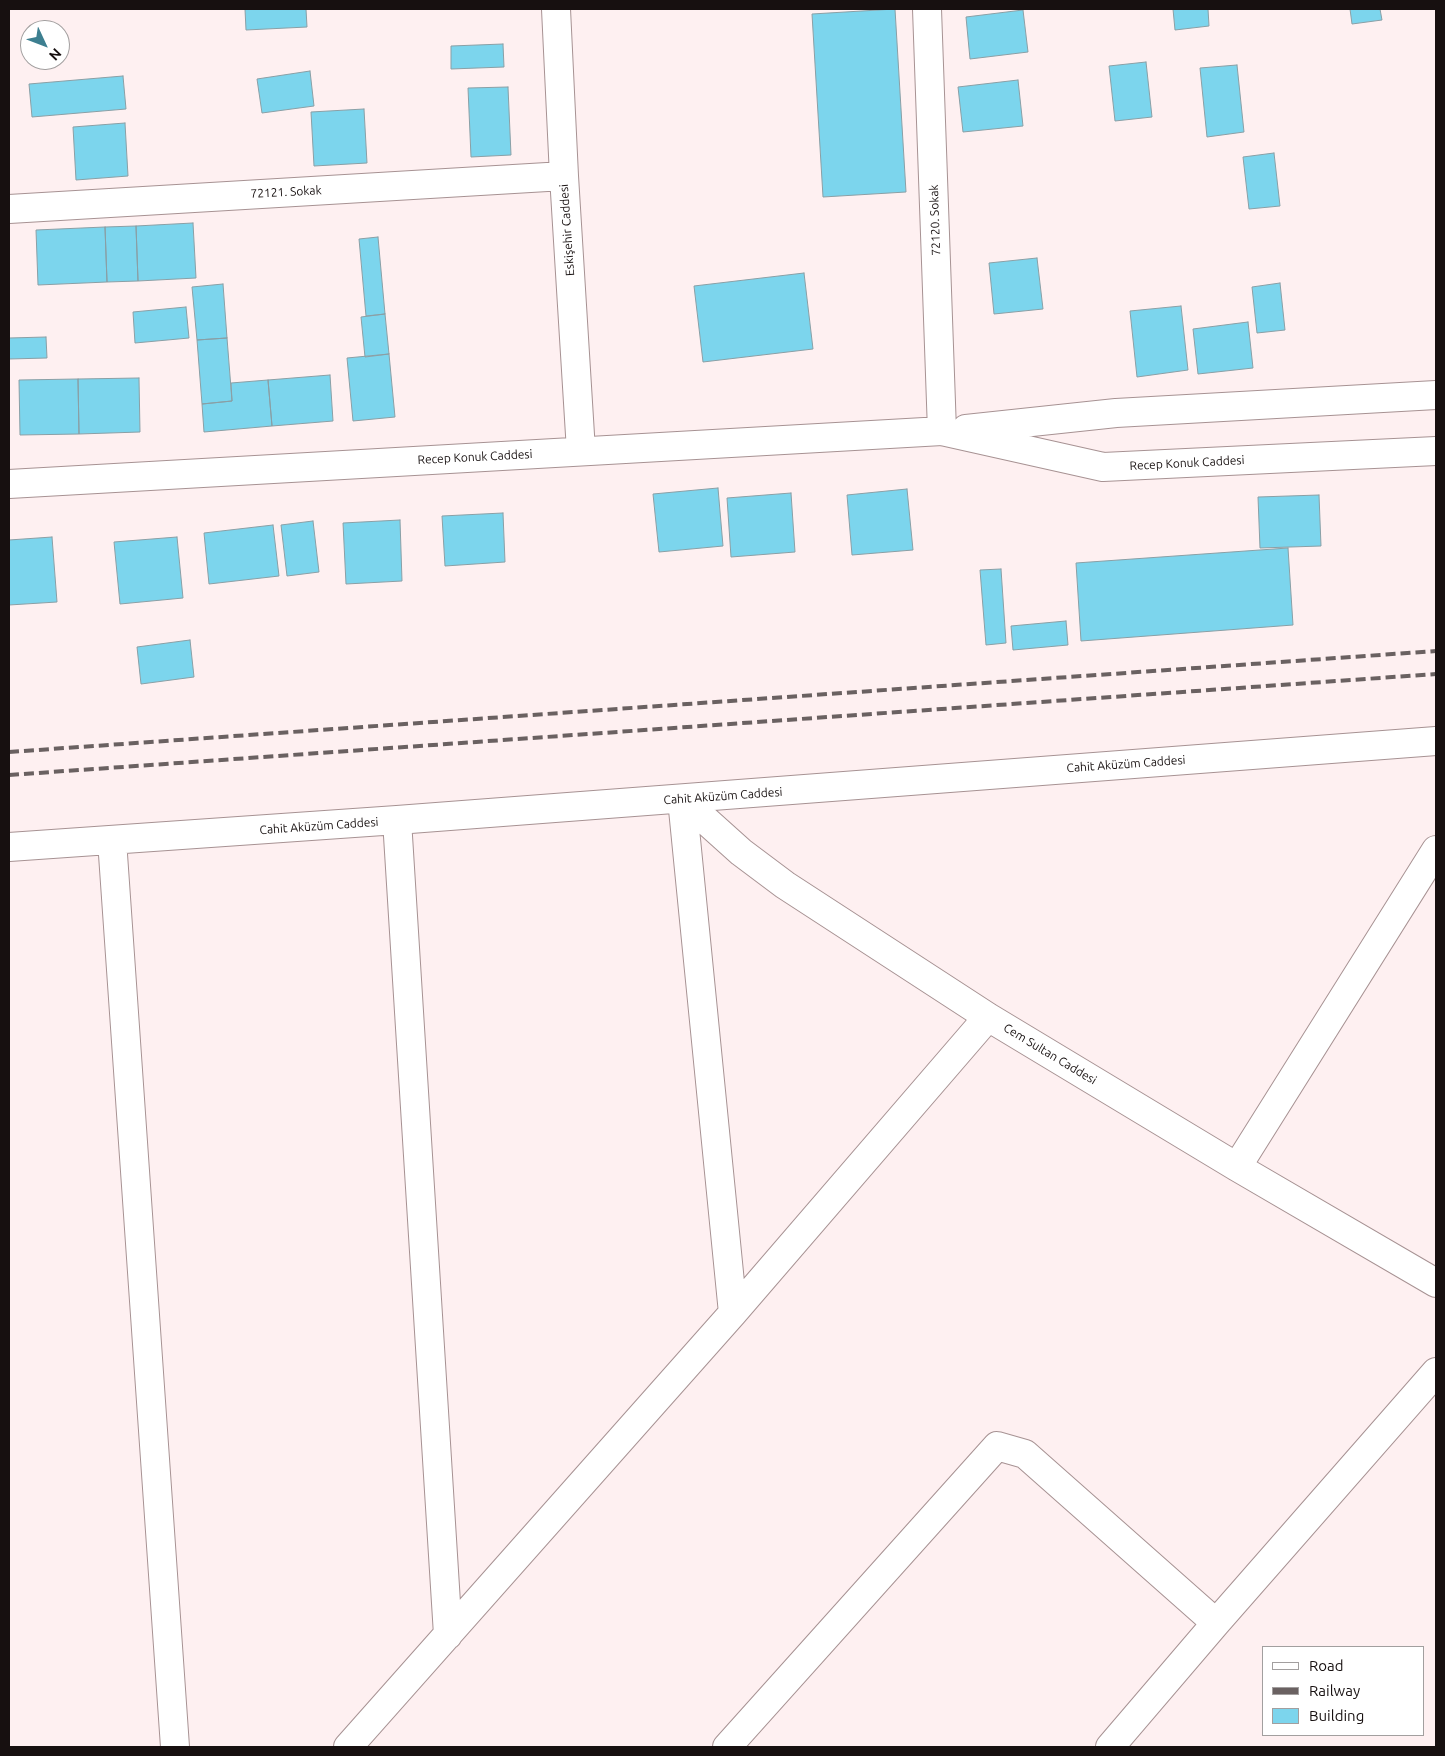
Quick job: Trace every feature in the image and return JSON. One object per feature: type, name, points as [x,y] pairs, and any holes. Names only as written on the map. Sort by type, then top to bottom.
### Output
[{"type":"street","name":"Eskişehir Caddesi","points":[[556,9],[581,451]]},
{"type":"street","name":"72120. Sokak","points":[[927,9],[942,431]]},
{"type":"street","name":"72121. Sokak","points":[[9,208],[564,176]]},
{"type":"street","name":"Recep Konuk Caddesi","points":[[9,484],[942,431],[1116,413],[1436,395]]},
{"type":"street","name":"Recep Konuk Caddesi","points":[[942,431],[1103,467],[1436,451]]},
{"type":"street","name":"Cahit Aküzüm Caddesi","points":[[9,847],[682,799],[1436,740]]},
{"type":"street","name":"Cem Sultan Caddesi","points":[[682,799],[740,852],[785,885],[988,1017],[1237,1167],[1436,1283]]},
{"type":"street","points":[[682,799],[733,1313]]},
{"type":"street","points":[[397,820],[448,1635]]},
{"type":"street","points":[[112,840],[175,1747]]},
{"type":"street","points":[[1237,1167],[1436,850]]},
{"type":"street","points":[[348,1747],[733,1313],[988,1017]]},
{"type":"street","points":[[1110,1747],[1436,1372]]},
{"type":"street","points":[[727,1747],[997,1446],[1024,1454],[1216,1623]]},
{"type":"building","points":[[245,9],[306,9],[307,27],[246,30]]},
{"type":"building","points":[[895,9],[906,192],[823,197],[812,14]]},
{"type":"building","points":[[1173,9],[1208,9],[1209,26],[1175,30]]},
{"type":"building","points":[[1350,9],[1380,9],[1382,20],[1352,24]]},
{"type":"building","points":[[1023,10],[1028,52],[970,59],[966,17]]},
{"type":"building","points":[[503,44],[504,67],[451,69],[451,46]]},
{"type":"building","points":[[1146,62],[1152,117],[1115,121],[1109,66]]},
{"type":"building","points":[[1237,65],[1244,132],[1207,137],[1200,68]]},
{"type":"building","points":[[310,71],[314,106],[262,113],[257,79]]},
{"type":"building","points":[[123,76],[126,109],[32,117],[29,84]]},
{"type":"building","points":[[1018,80],[1023,126],[963,132],[958,87]]},
{"type":"building","points":[[508,87],[511,155],[471,157],[468,88]]},
{"type":"building","points":[[364,109],[367,163],[314,166],[311,112]]},
{"type":"building","points":[[125,123],[128,176],[76,180],[73,127]]},
{"type":"building","points":[[1274,153],[1280,206],[1249,209],[1243,157]]},
{"type":"building","points":[[193,223],[196,278],[138,281],[136,226]]},
{"type":"building","points":[[136,226],[138,281],[107,282],[105,227]]},
{"type":"building","points":[[105,227],[107,282],[38,285],[36,230]]},
{"type":"building","points":[[378,237],[385,314],[366,316],[359,239]]},
{"type":"building","points":[[1037,258],[1043,309],[994,314],[989,263]]},
{"type":"building","points":[[804,273],[813,349],[703,362],[694,286]]},
{"type":"building","points":[[1280,283],[1285,330],[1257,333],[1252,287]]},
{"type":"building","points":[[223,284],[227,338],[197,340],[192,287]]},
{"type":"building","points":[[1181,306],[1188,370],[1137,377],[1130,311]]},
{"type":"building","points":[[186,307],[189,338],[135,343],[133,312]]},
{"type":"building","points":[[385,314],[389,354],[365,357],[361,317]]},
{"type":"building","points":[[1248,322],[1253,368],[1198,374],[1193,329]]},
{"type":"building","points":[[46,337],[47,358],[9,359],[9,338]]},
{"type":"building","points":[[227,338],[232,401],[202,404],[197,340]]},
{"type":"building","points":[[389,354],[395,417],[353,421],[347,358]]},
{"type":"building","points":[[330,375],[333,421],[272,426],[268,380]]},
{"type":"building","points":[[139,378],[140,432],[79,434],[78,379]]},
{"type":"building","points":[[78,379],[79,434],[20,435],[19,380]]},
{"type":"building","points":[[268,380],[272,426],[204,432],[202,404],[232,401],[231,383]]},
{"type":"building","points":[[718,488],[723,546],[659,552],[653,494]]},
{"type":"building","points":[[907,489],[913,550],[852,555],[847,495]]},
{"type":"building","points":[[791,493],[795,552],[731,557],[727,498]]},
{"type":"building","points":[[1319,495],[1321,546],[1260,548],[1258,497]]},
{"type":"building","points":[[503,513],[505,562],[445,566],[442,516]]},
{"type":"building","points":[[400,520],[402,581],[346,584],[343,523]]},
{"type":"building","points":[[313,521],[319,572],[287,576],[281,525]]},
{"type":"building","points":[[273,525],[279,576],[209,584],[204,533]]},
{"type":"building","points":[[52,537],[57,602],[9,605],[9,540]]},
{"type":"building","points":[[177,537],[183,598],[120,604],[114,542]]},
{"type":"building","points":[[1288,548],[1293,625],[1081,641],[1076,563]]},
{"type":"building","points":[[1001,569],[1006,643],[986,645],[980,570]]},
{"type":"building","points":[[1066,621],[1068,645],[1013,650],[1011,626]]},
{"type":"building","points":[[190,640],[194,677],[141,684],[137,647]]},
{"type":"railway","points":[[9,752],[1436,651]]},
{"type":"railway","points":[[9,775],[1436,674]]}]
